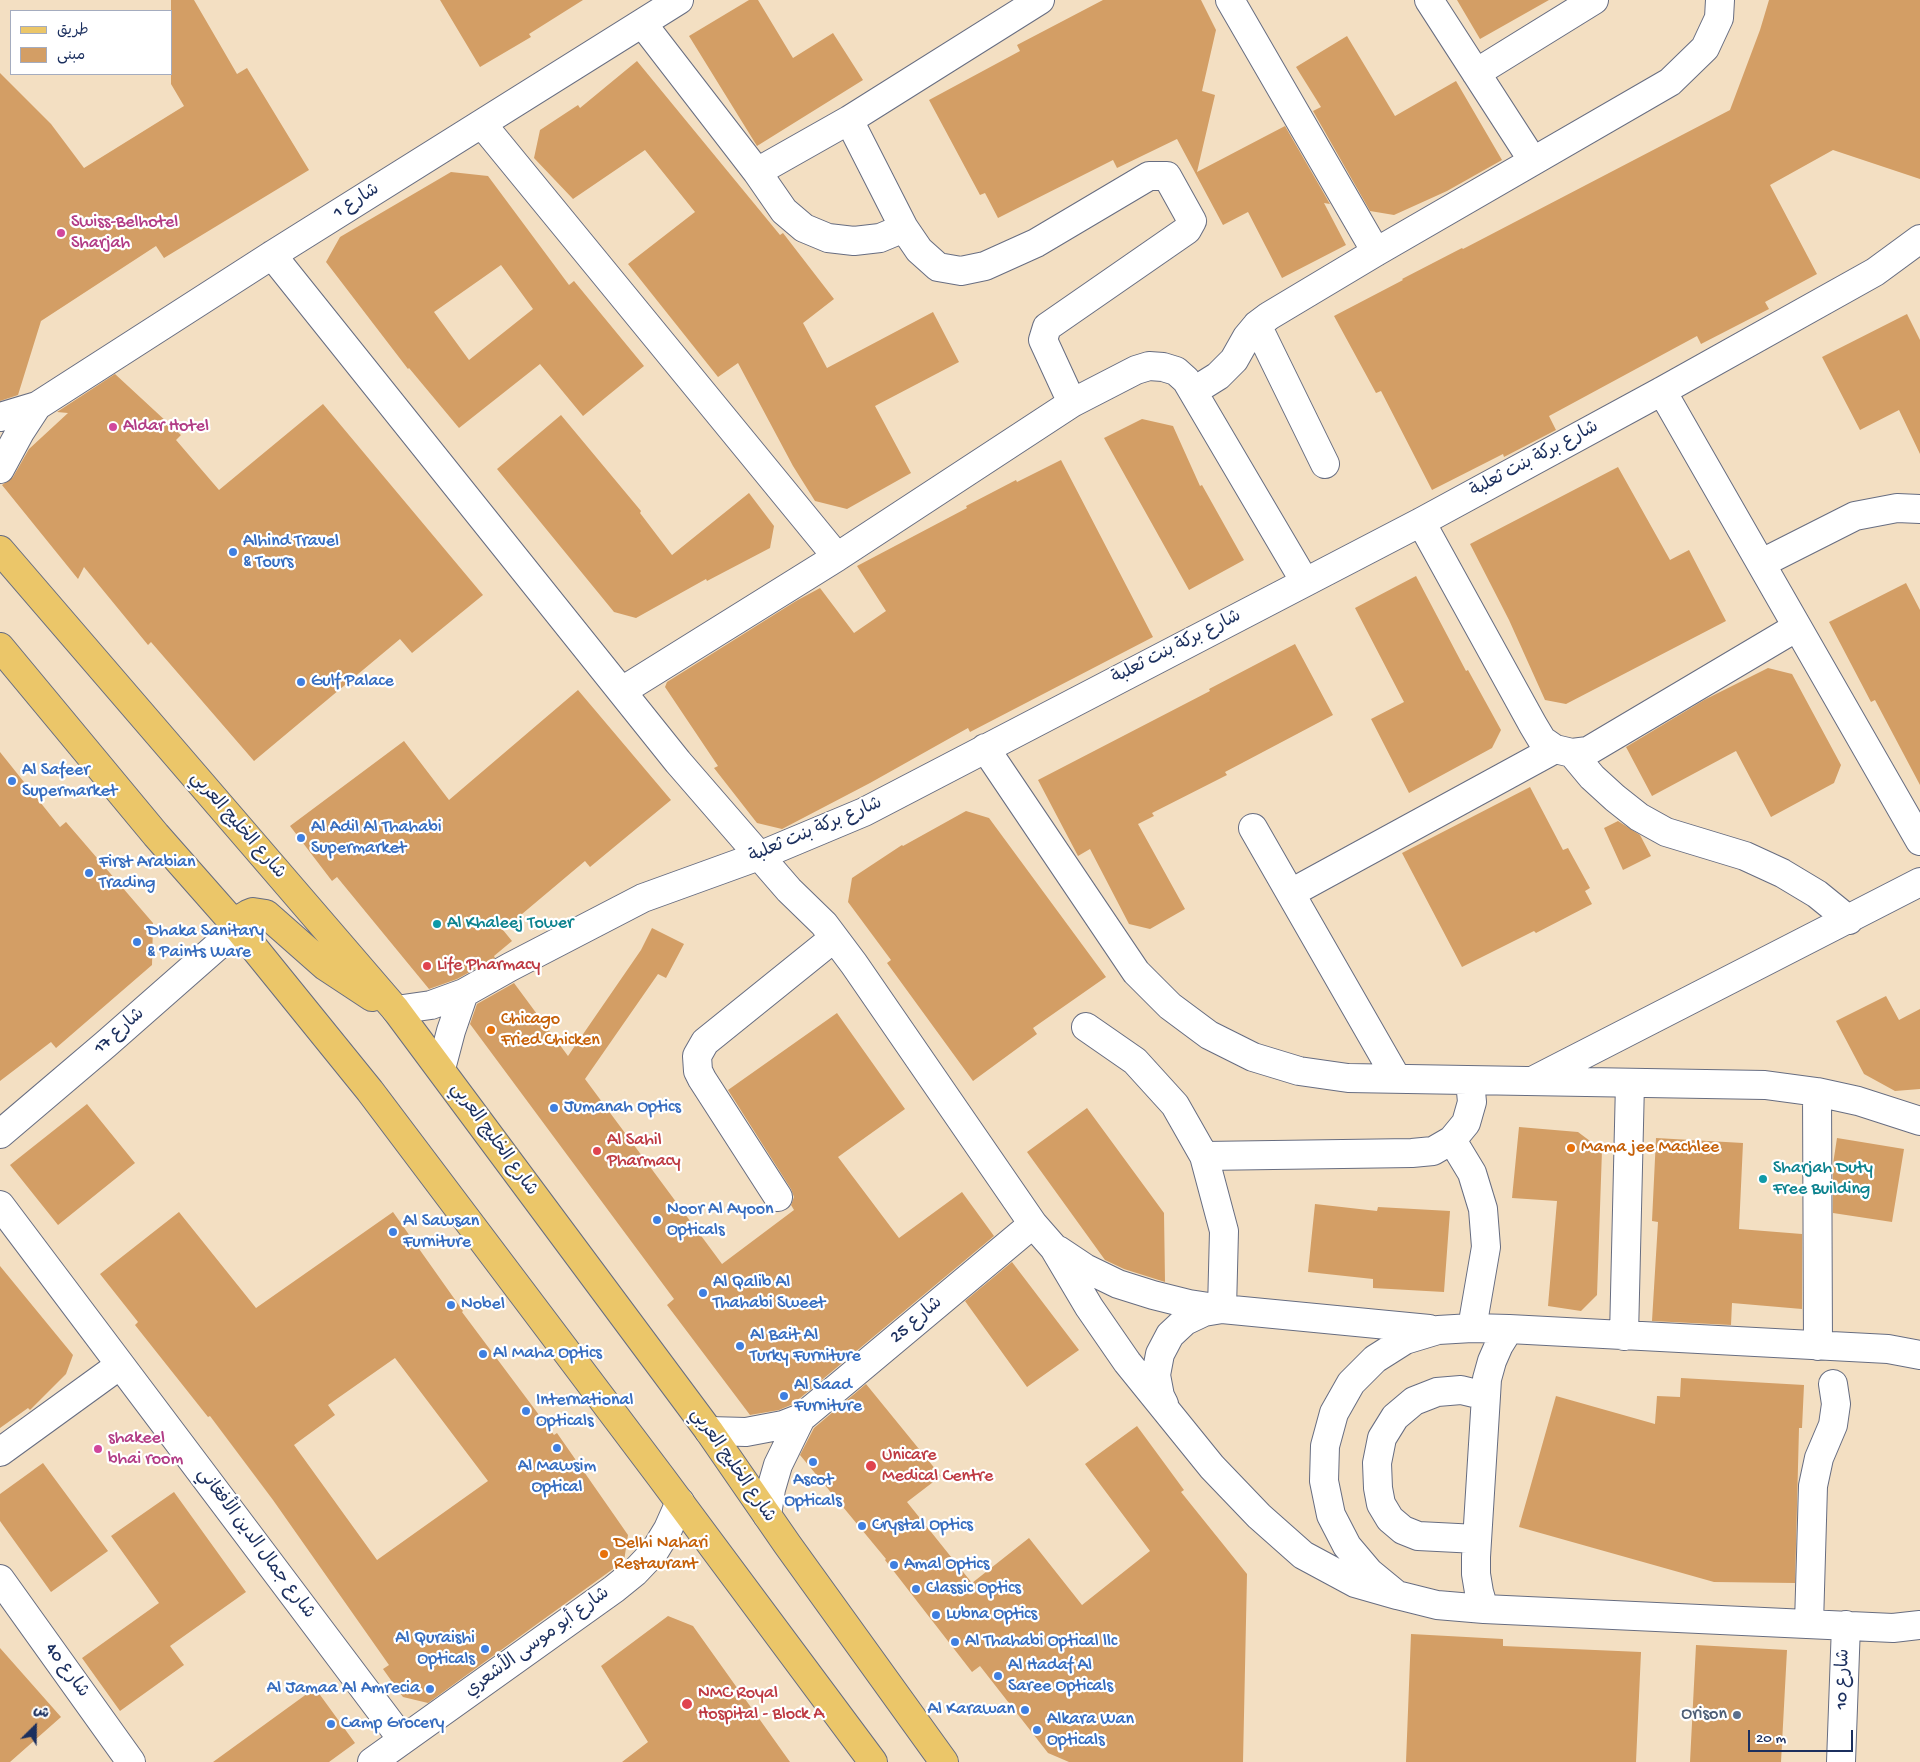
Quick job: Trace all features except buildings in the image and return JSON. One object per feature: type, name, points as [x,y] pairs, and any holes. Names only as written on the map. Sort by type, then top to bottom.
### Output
[{"type":"main road","name":"شارع الخليج العربي","points":[[0,550],[396,1010],[709,1432],[944,1762]]},
{"type":"main road","points":[[0,648],[317,1024],[428,1166],[873,1762]]},
{"type":"main road","points":[[238,928],[243,917],[248,914],[253,912],[266,914],[332,971],[370,996],[396,1010]]},
{"type":"street","name":"شارع 1","points":[[0,417],[37,406],[272,255],[679,0]]},
{"type":"street","points":[[758,172],[849,120],[1040,0]]},
{"type":"street","points":[[1230,0],[1376,252]]},
{"type":"street","points":[[1429,0],[1533,161]]},
{"type":"street","points":[[1476,73],[1594,0]]},
{"type":"street","points":[[1194,391],[1218,376],[1234,360],[1246,337],[1256,325],[1376,252],[1670,82],[1705,48],[1719,18],[1720,0]]},
{"type":"street","points":[[642,23],[758,172],[784,211],[804,228],[828,238],[854,241],[880,238],[904,228]]},
{"type":"street","points":[[849,120],[904,228],[919,250],[938,267],[961,271],[985,266],[1036,243],[1149,176],[1167,176],[1192,221],[1187,230],[1047,327],[1043,340],[1072,403]]},
{"type":"street","points":[[482,124],[837,557]]},
{"type":"street","name":"شارع بركة بنت ثعلبة","points":[[396,1010],[431,1005],[464,993],[643,898],[759,856],[864,812],[1421,522],[1875,272],[1920,239]]},
{"type":"street","points":[[272,255],[678,762],[789,890],[824,924],[854,964],[1033,1224],[1054,1248],[1089,1307],[1122,1354],[1170,1415],[1212,1467],[1252,1509],[1303,1554],[1356,1583],[1437,1604],[1484,1609],[1893,1628],[1920,1625]]},
{"type":"street","name":"شارع بركة بنت ثعلبة","points":[[1875,272],[1920,264]]},
{"type":"street","points":[[1256,325],[1325,464]]},
{"type":"street","points":[[622,691],[837,557],[1072,403],[1136,370],[1149,366],[1163,367],[1176,371],[1194,391],[1305,582]]},
{"type":"street","points":[[1662,391],[1920,840]]},
{"type":"street","name":"شارع 1","points":[[0,469],[37,406]]},
{"type":"street","points":[[1762,563],[1855,516],[1897,508],[1920,509]]},
{"type":"street","points":[[1421,522],[1542,740],[1564,751],[1615,798],[1640,817],[1666,832],[1745,856],[1782,873],[1817,894],[1850,920]]},
{"type":"street","points":[[1291,893],[1564,751],[1588,751],[1797,627]]},
{"type":"street","points":[[985,748],[1136,972],[1170,1006],[1210,1035],[1262,1060],[1300,1071],[1348,1078],[1765,1085],[1817,1092],[1858,1101],[1920,1120]]},
{"type":"street","points":[[1253,828],[1397,1079]]},
{"type":"street","points":[[1532,1081],[1850,920],[1920,882]]},
{"type":"street","name":"شارع 17","points":[[0,1134],[238,928]]},
{"type":"street","points":[[778,1197],[702,1079],[698,1071],[697,1056],[705,1042],[834,938]]},
{"type":"street","points":[[441,1069],[464,993]]},
{"type":"street","points":[[1086,1027],[1134,1060],[1175,1105],[1204,1156],[1224,1231],[1222,1309]]},
{"type":"street","points":[[1204,1156],[1412,1153],[1434,1151],[1452,1140],[1466,1123],[1472,1102],[1470,1080]]},
{"type":"street","points":[[1624,1336],[1630,1082]]},
{"type":"street","points":[[1817,1092],[1818,1346]]},
{"type":"street","points":[[1452,1140],[1472,1173],[1483,1209],[1486,1247],[1472,1328]]},
{"type":"street","name":"شارع جمال الدين الأفغاني","points":[[0,1205],[402,1740]]},
{"type":"street","name":"شارع 25","points":[[709,1432],[746,1432],[783,1425],[801,1418],[1033,1224]]},
{"type":"street","points":[[1054,1248],[1085,1268],[1118,1284],[1153,1296],[1222,1309],[1438,1330],[1472,1328],[1509,1329],[1888,1349],[1920,1355]]},
{"type":"street","points":[[1170,1415],[1160,1396],[1156,1375],[1160,1354],[1170,1335],[1185,1321],[1204,1312],[1222,1309]]},
{"type":"street","points":[[1484,1609],[1476,1574],[1487,1379],[1499,1344],[1509,1329]]},
{"type":"street","points":[[1397,1595],[1369,1572],[1347,1546],[1331,1515],[1324,1481],[1325,1446],[1334,1413],[1351,1383],[1375,1359],[1405,1340],[1438,1330]]},
{"type":"street","points":[[1888,1349],[1920,1345]]},
{"type":"street","points":[[0,1452],[120,1365]]},
{"type":"street","points":[[1809,1624],[1814,1486],[1819,1458],[1833,1425],[1836,1404],[1833,1384]]},
{"type":"street","points":[[1477,1539],[1418,1536],[1403,1530],[1390,1519],[1381,1504],[1377,1463],[1382,1438],[1395,1418],[1414,1401],[1437,1392],[1461,1390],[1486,1396]]},
{"type":"street","name":"شارع 25","points":[[767,1515],[771,1489],[778,1464],[801,1418]]},
{"type":"street","name":"شارع أبو موسى الأشعري","points":[[379,1760],[402,1740],[614,1589],[634,1572],[654,1552],[668,1529],[680,1502]]},
{"type":"street","name":"شارع 40","points":[[0,1579],[131,1762]]},
{"type":"street","name":"شارع 10","points":[[1841,1762],[1846,1625]]},
{"type":"place","name":"Swiss-Belhotel Sharjah","points":[[61,233]]},
{"type":"place","name":"Aldar Hotel","points":[[113,427]]},
{"type":"place","name":"Alhind Travel & Tours","points":[[233,552]]},
{"type":"place","name":"Gulf Palace","points":[[301,682]]},
{"type":"place","name":"Al Safeer Supermarket","points":[[12,781]]},
{"type":"place","name":"Al Adil Al Thahabi Supermarket","points":[[301,838]]},
{"type":"place","name":"First Arabian Trading","points":[[89,873]]},
{"type":"place","name":"Al Khaleej Tower","points":[[437,924]]},
{"type":"place","name":"Dhaka Sanitary & Paints Ware","points":[[137,942]]},
{"type":"place","name":"Life Pharmacy","points":[[427,966]]},
{"type":"place","name":"Chicago Fried Chicken","points":[[491,1030]]},
{"type":"place","name":"Jumanah Optics","points":[[554,1108]]},
{"type":"place","name":"Mama jee Machlee","points":[[1571,1148]]},
{"type":"place","name":"Al Sahil Pharmacy","points":[[597,1151]]},
{"type":"place","name":"Sharjah Duty Free Building","points":[[1763,1179]]},
{"type":"place","name":"Noor Al Ayoon Opticals","points":[[657,1220]]},
{"type":"place","name":"Al Sawsan Furniture","points":[[393,1232]]},
{"type":"place","name":"Al Qalib Al Thahabi Sweet","points":[[703,1293]]},
{"type":"place","name":"Nobel","points":[[451,1305]]},
{"type":"place","name":"Al Bait Al Turky Furniture","points":[[740,1346]]},
{"type":"place","name":"Al Maha Optics","points":[[483,1354]]},
{"type":"place","name":"Al Saad Furniture","points":[[784,1396]]},
{"type":"place","name":"International Opticals","points":[[526,1411]]},
{"type":"place","name":"Al Mawsim Optical","points":[[557,1448]]},
{"type":"place","name":"shakeel bhai room","points":[[98,1449]]},
{"type":"place","name":"Ascot Opticals","points":[[813,1462]]},
{"type":"place","name":"Unicare Medical Centre","points":[[871,1466]]},
{"type":"place","name":"Crystal Optics","points":[[862,1526]]},
{"type":"place","name":"Delhi Nahari Restaurant","points":[[604,1554]]},
{"type":"place","name":"Amal Optics","points":[[894,1565]]},
{"type":"place","name":"Classic Optics","points":[[916,1589]]},
{"type":"place","name":"Lubna Optics","points":[[936,1615]]},
{"type":"place","name":"Al Thahabi Optical llc","points":[[955,1642]]},
{"type":"place","name":"Al Quraishi Opticals","points":[[485,1649]]},
{"type":"place","name":"Al Hadaf Al Saree Opticals","points":[[998,1676]]},
{"type":"place","name":"Al Jamaa Al Amrecia","points":[[430,1689]]},
{"type":"place","name":"NMC Royal Hospital - Block A","points":[[687,1704]]},
{"type":"place","name":"Al Karawan","points":[[1025,1710]]},
{"type":"place","name":"Orison","points":[[1737,1715]]},
{"type":"place","name":"Camp Grocery","points":[[331,1724]]},
{"type":"place","name":"Alkara Wan Opticals","points":[[1037,1730]]}]
